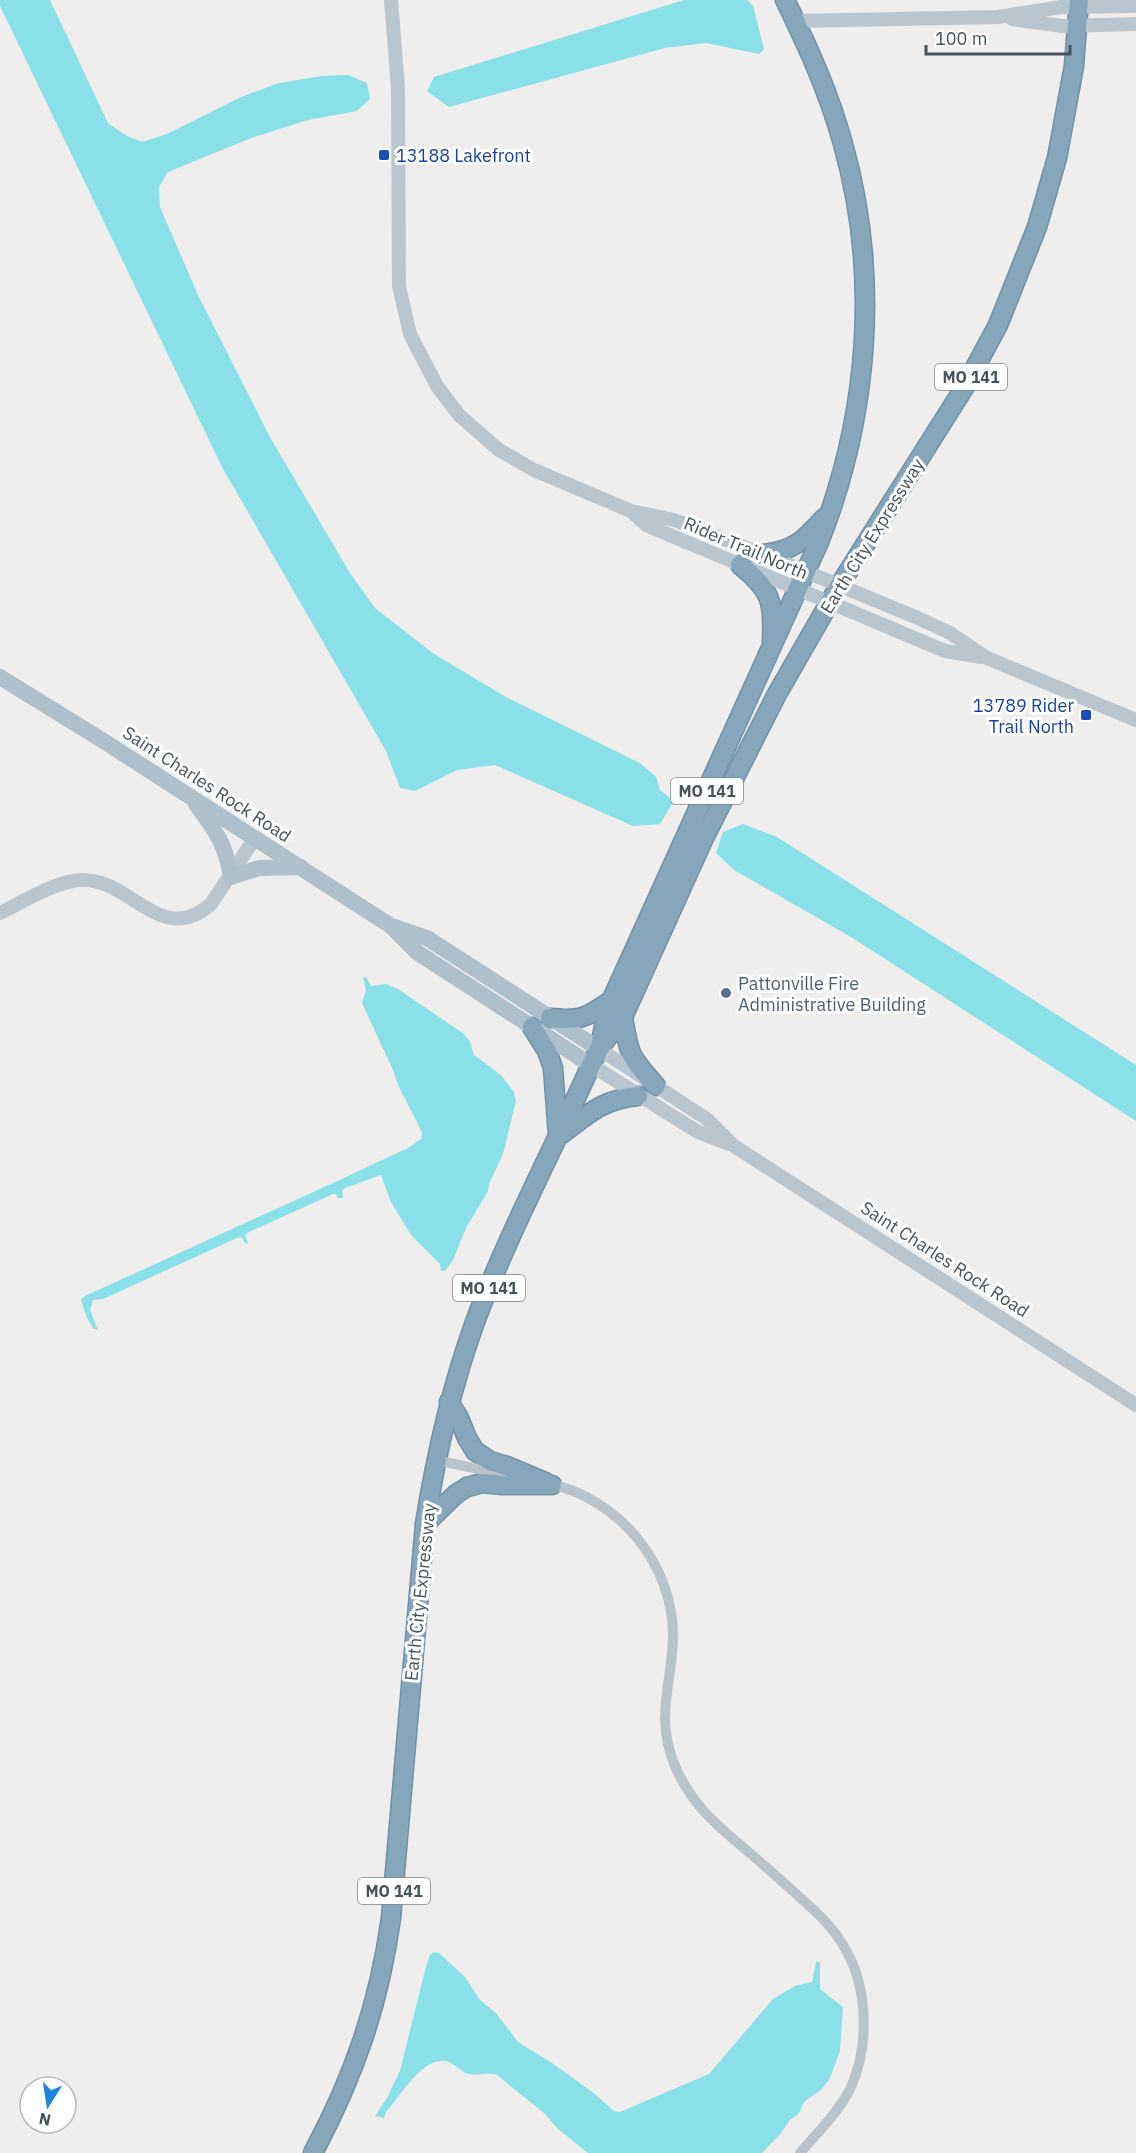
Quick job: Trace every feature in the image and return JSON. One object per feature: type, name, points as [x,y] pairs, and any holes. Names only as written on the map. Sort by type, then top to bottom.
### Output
[{"type":"highway","name":"Earth City Expressway","points":[[313,2153],[338,2106],[360,2053],[386,1954],[395,1874],[424,1524],[435,1461],[449,1402],[486,1295],[595,1057],[607,1010],[806,572],[831,509],[846,458],[859,390],[865,319],[862,248],[852,179],[843,144],[821,78],[785,0]]},
{"type":"highway","name":"Earth City Expressway","points":[[595,1057],[623,1017],[734,775],[782,685],[839,586],[964,388],[1012,293],[1037,227],[1057,158],[1069,98],[1079,3]]},
{"type":"highway","points":[[764,554],[782,552],[799,543],[831,509]]},
{"type":"highway","points":[[740,565],[764,587],[769,598],[771,648]]},
{"type":"highway","points":[[550,1017],[569,1020],[584,1018],[612,1000]]},
{"type":"highway","points":[[623,1017],[631,1057],[656,1086]]},
{"type":"highway","points":[[532,1027],[547,1051],[553,1068],[559,1137]]},
{"type":"highway","points":[[559,1137],[601,1105],[618,1098],[638,1096]]},
{"type":"highway","points":[[449,1402],[459,1418],[466,1438],[475,1451],[490,1461],[552,1485]]},
{"type":"highway","points":[[424,1524],[456,1494],[467,1487],[482,1483],[552,1485]]},
{"type":"main road","name":"Saint Charles Rock Road","points":[[0,677],[391,926],[418,953],[532,1027],[595,1057]]},
{"type":"main road","points":[[190,796],[220,838],[226,850],[231,877],[259,868],[301,867]]},
{"type":"main road","name":"Saint Charles Rock Road","points":[[391,926],[427,939],[550,1017],[595,1057]]},
{"type":"street","name":"Rider Trail North","points":[[391,0],[398,88],[399,286],[410,334],[437,386],[459,415],[499,450],[516,460],[631,511],[674,520],[764,554],[950,633],[987,658],[1136,720]]},
{"type":"street","points":[[795,21],[998,17],[1079,3],[1136,6]]},
{"type":"street","points":[[998,17],[1062,26],[1136,24]]},
{"type":"street","name":"Rider Trail North","points":[[631,511],[646,525],[945,651],[987,658]]},
{"type":"street","points":[[0,913],[58,886],[82,880],[110,885],[160,916],[173,919],[191,917],[202,912],[211,904],[255,838]]},
{"type":"street","name":"Saint Charles Rock Road","points":[[595,1057],[656,1086],[706,1119],[734,1146],[1136,1405]]},
{"type":"street","name":"Saint Charles Rock Road","points":[[595,1057],[638,1096],[698,1132],[734,1146]]},
{"type":"street","points":[[435,1461],[552,1485],[598,1502],[629,1528],[646,1549],[660,1574],[670,1604],[673,1623],[673,1643],[664,1702],[666,1734],[674,1765],[686,1789],[703,1812],[819,1915],[835,1932],[848,1953],[860,1986],[864,2023],[861,2054],[852,2085],[843,2101],[800,2153]]},
{"type":"water","points":[[0,0],[50,0],[108,123],[127,136],[142,142],[167,134],[241,97],[279,83],[322,76],[348,75],[367,83],[370,99],[357,111],[308,120],[251,138],[168,172],[159,187],[160,207],[198,295],[271,439],[350,573],[375,608],[434,654],[506,697],[640,763],[656,777],[660,790],[674,801],[660,824],[633,826],[495,765],[457,770],[415,791],[400,788],[386,751],[222,467],[0,6]]},
{"type":"water","points":[[684,0],[747,0],[753,6],[764,49],[759,54],[706,43],[665,48],[449,107],[427,91],[434,77]]},
{"type":"water","points":[[743,824],[777,837],[1136,1065],[1136,1121],[851,937],[734,870],[716,853],[723,832]]},
{"type":"water","points":[[366,977],[371,986],[386,984],[398,989],[464,1034],[470,1042],[474,1055],[501,1075],[514,1092],[516,1101],[503,1154],[488,1191],[466,1228],[453,1260],[445,1271],[441,1271],[440,1264],[411,1235],[391,1202],[381,1175],[345,1188],[342,1191],[343,1198],[338,1198],[336,1194],[333,1194],[249,1232],[245,1235],[248,1243],[246,1244],[241,1237],[237,1238],[103,1299],[93,1300],[90,1310],[98,1330],[93,1328],[86,1316],[81,1299],[85,1296],[408,1148],[421,1139],[422,1133],[419,1126],[398,1085],[362,1003],[366,990],[363,978]]},
{"type":"water","points":[[434,1952],[440,1954],[465,1977],[480,2000],[496,2013],[518,2042],[552,2063],[595,2094],[614,2111],[620,2112],[709,2074],[773,1999],[795,1986],[812,1982],[816,1962],[820,1962],[820,1989],[843,2007],[840,2051],[830,2078],[823,2088],[804,2102],[799,2113],[790,2120],[762,2153],[588,2153],[497,2075],[469,2074],[445,2061],[436,2061],[428,2065],[412,2080],[386,2112],[384,2118],[375,2116],[400,2071],[425,1970],[430,1955]]},
{"type":"place","name":"13188 Lakefront","points":[[384,155]]},
{"type":"place","name":"13789 Rider Trail North","points":[[1086,715]]},
{"type":"place","name":"Pattonville Fire Administrative Building","points":[[726,993]]}]
